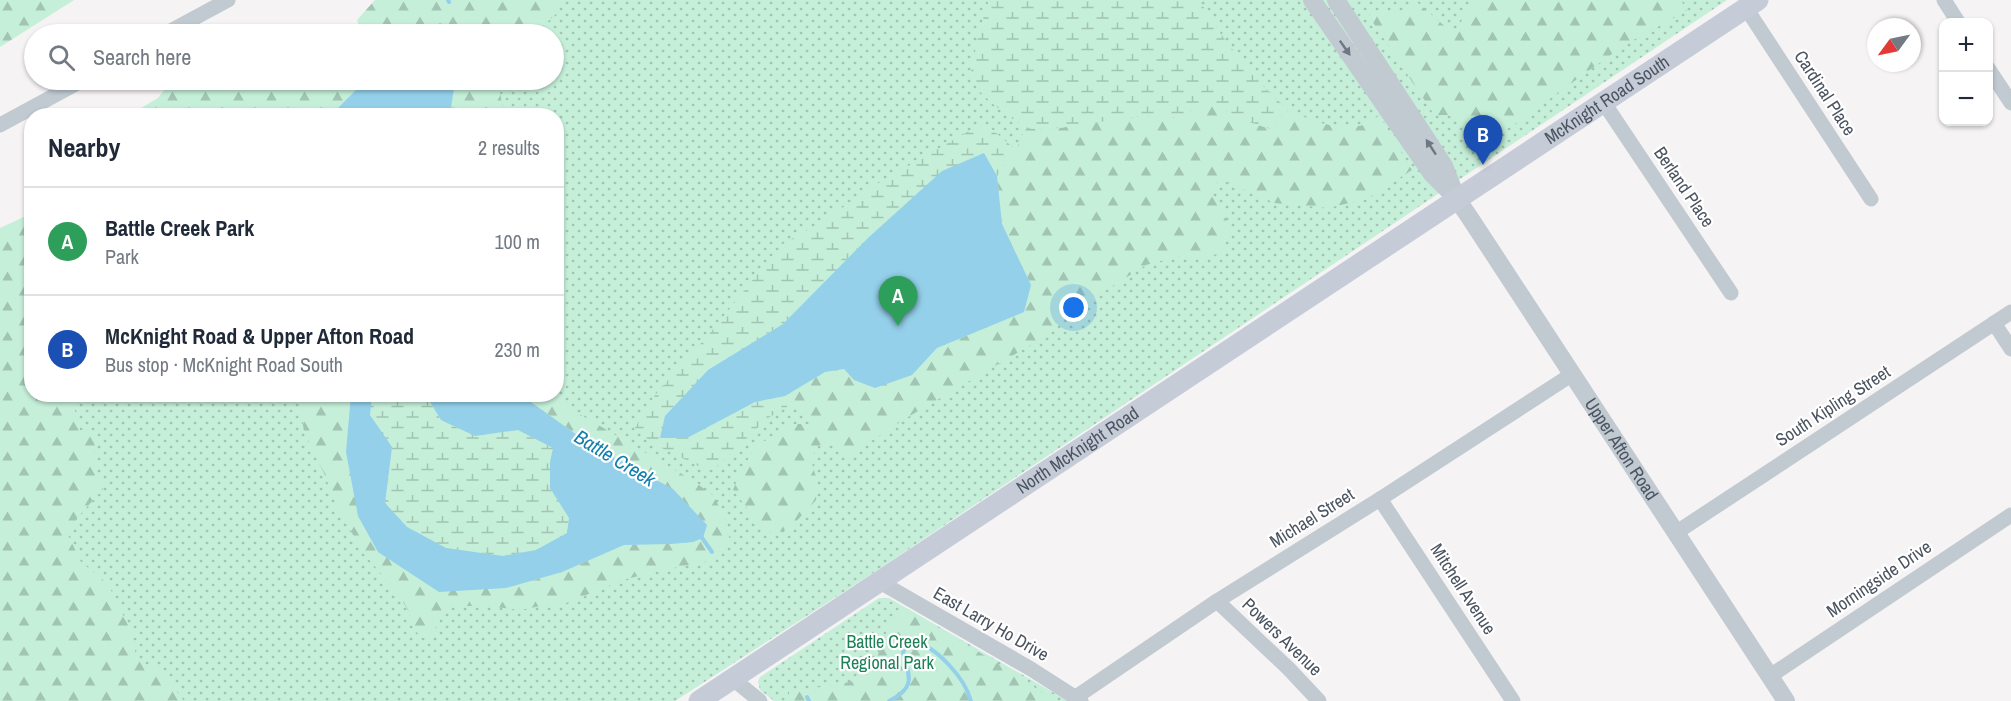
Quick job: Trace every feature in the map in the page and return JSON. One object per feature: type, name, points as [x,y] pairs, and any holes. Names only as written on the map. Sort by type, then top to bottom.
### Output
[{"type":"main road","name":"McKnight Road South","points":[[1457,199],[1752,4]]},
{"type":"main road","name":"North McKnight Road","points":[[699,701],[1457,199]]},
{"type":"street","points":[[184,24],[228,0]]},
{"type":"street","name":"Upper Afton Road","points":[[1312,0],[1432,174],[1457,199]]},
{"type":"street","name":"Upper Afton Road","points":[[1336,0],[1444,166],[1457,199],[1786,701]]},
{"type":"street","points":[[1944,0],[1955,18]]},
{"type":"street","name":"Cardinal Place","points":[[1752,4],[1871,199]]},
{"type":"street","points":[[1992,72],[2011,103]]},
{"type":"street","points":[[31,108],[65,90]]},
{"type":"street","name":"Berland Place","points":[[1604,103],[1731,294]]},
{"type":"street","points":[[0,125],[24,112]]},
{"type":"street","name":"South Kipling Street","points":[[1677,532],[2011,312]]},
{"type":"street","points":[[1994,323],[2011,349]]},
{"type":"street","name":"Michael Street","points":[[1079,699],[1217,601],[1571,375]]},
{"type":"street","name":"Mitchell Avenue","points":[[1380,499],[1513,701]]},
{"type":"street","name":"Morningside Drive","points":[[1770,675],[2011,515]]},
{"type":"street","name":"East Larry Ho Drive","points":[[880,582],[1079,699]]},
{"type":"street","name":"Powers Avenue","points":[[1217,601],[1289,669],[1319,701]]},
{"type":"street","points":[[733,679],[760,701]]},
{"type":"green space","points":[[0,0],[74,0],[36,24],[24,24],[24,32],[0,47]]},
{"type":"green space","points":[[375,0],[565,0],[555,15],[545,24],[358,24],[357,20]]},
{"type":"green space","name":"Battle Creek Regional Park","points":[[398,0],[1727,0],[867,577],[675,701],[0,701],[31,402],[564,402],[564,108],[232,108],[260,90],[564,90],[564,24],[361,24]]},
{"type":"green space","points":[[989,0],[1199,0],[1225,40],[1255,78],[1288,110],[1270,129],[1244,120],[1209,101],[1180,118],[1142,116],[1045,130],[1025,128],[977,89],[971,71],[979,32]]},
{"type":"green space","points":[[1471,0],[1681,0],[1687,11],[1626,44],[1512,126],[1482,141],[1467,124],[1457,117],[1435,116],[1370,18],[1370,11],[1402,14],[1418,3],[1455,35]]},
{"type":"green space","points":[[164,90],[356,90],[338,108],[141,108],[158,98]]},
{"type":"green space","points":[[454,90],[500,90],[503,108],[451,108]]},
{"type":"green space","points":[[1209,101],[1244,120],[1270,129],[1288,110],[1322,123],[1347,127],[1370,122],[1379,115],[1412,170],[1366,199],[1328,208],[1275,203],[1220,179],[1209,192],[1224,213],[1230,233],[1222,252],[1206,258],[1179,256],[1146,265],[1060,319],[1046,336],[908,417],[850,455],[825,442],[815,448],[812,463],[818,484],[816,500],[791,527],[776,534],[763,529],[733,490],[757,444],[777,436],[791,424],[811,424],[805,411],[787,407],[785,396],[825,372],[844,369],[854,380],[912,375],[937,348],[1024,312],[1031,285],[1002,224],[997,176],[1016,150],[1025,128],[1045,130],[1142,116],[1180,118]]},
{"type":"green space","points":[[987,125],[1016,150],[997,176],[983,153],[868,238],[783,324],[708,370],[688,438],[755,402],[785,396],[787,407],[768,418],[713,470],[706,470],[652,443],[635,428],[655,395],[710,333],[781,245],[823,221],[875,185],[969,131]]},
{"type":"green space","points":[[24,217],[24,402],[73,402],[80,430],[95,433],[94,463],[103,489],[78,517],[68,535],[81,562],[108,584],[131,631],[137,660],[160,670],[184,701],[0,701],[0,228]]},
{"type":"green space","points":[[300,402],[350,402],[346,452],[506,588],[562,572],[624,545],[693,542],[591,445],[531,402],[563,402],[571,409],[692,480],[714,496],[726,522],[730,541],[719,555],[709,561],[623,580],[559,606],[550,604],[521,610],[487,606],[448,606],[429,639],[417,633],[407,608],[365,555],[338,509],[304,432]]},
{"type":"green space","points":[[371,402],[430,402],[441,420],[475,436],[518,430],[553,448],[550,462],[550,488],[569,518],[567,533],[536,550],[503,556],[445,548],[407,527],[385,503],[392,447],[369,415]]},
{"type":"green space","name":"Battle Creek Regional Park","points":[[879,598],[889,598],[1068,701],[774,701],[760,690],[758,681],[760,677]]},
{"type":"green space","name":"Battle Creek Regional Park","points":[[908,609],[1020,677],[1054,701],[789,701],[789,690],[844,683],[870,672],[892,616]]},
{"type":"water","points":[[356,90],[454,90],[451,108],[338,108]]},
{"type":"water","points":[[984,153],[997,176],[1002,224],[1031,285],[1024,312],[937,348],[912,375],[875,388],[854,380],[844,369],[825,372],[785,396],[755,402],[687,438],[660,438],[665,416],[708,370],[783,324],[868,238],[942,171]]},
{"type":"water","points":[[350,402],[371,402],[370,415],[392,447],[385,503],[407,527],[446,548],[503,556],[536,550],[567,533],[569,518],[550,488],[550,462],[553,448],[518,430],[475,436],[441,420],[430,402],[531,402],[591,445],[673,489],[707,525],[703,538],[693,542],[624,545],[562,572],[506,588],[439,592],[378,552],[358,516],[346,452]]},
{"type":"waterway","name":"Battle Creek","points":[[700,535],[712,552]]},
{"type":"waterway","name":"Battle Creek","points":[[889,701],[898,696],[907,686],[909,674],[903,652],[907,644],[913,641],[931,649],[948,664],[963,683],[971,701]]},
{"type":"waterway","name":"Battle Creek","points":[[807,697],[809,701]]},
{"type":"place","name":"McKnight Road & Upper Afton Road","points":[[1483,165]]},
{"type":"place","name":"Battle Creek Park","points":[[898,326]]}]
